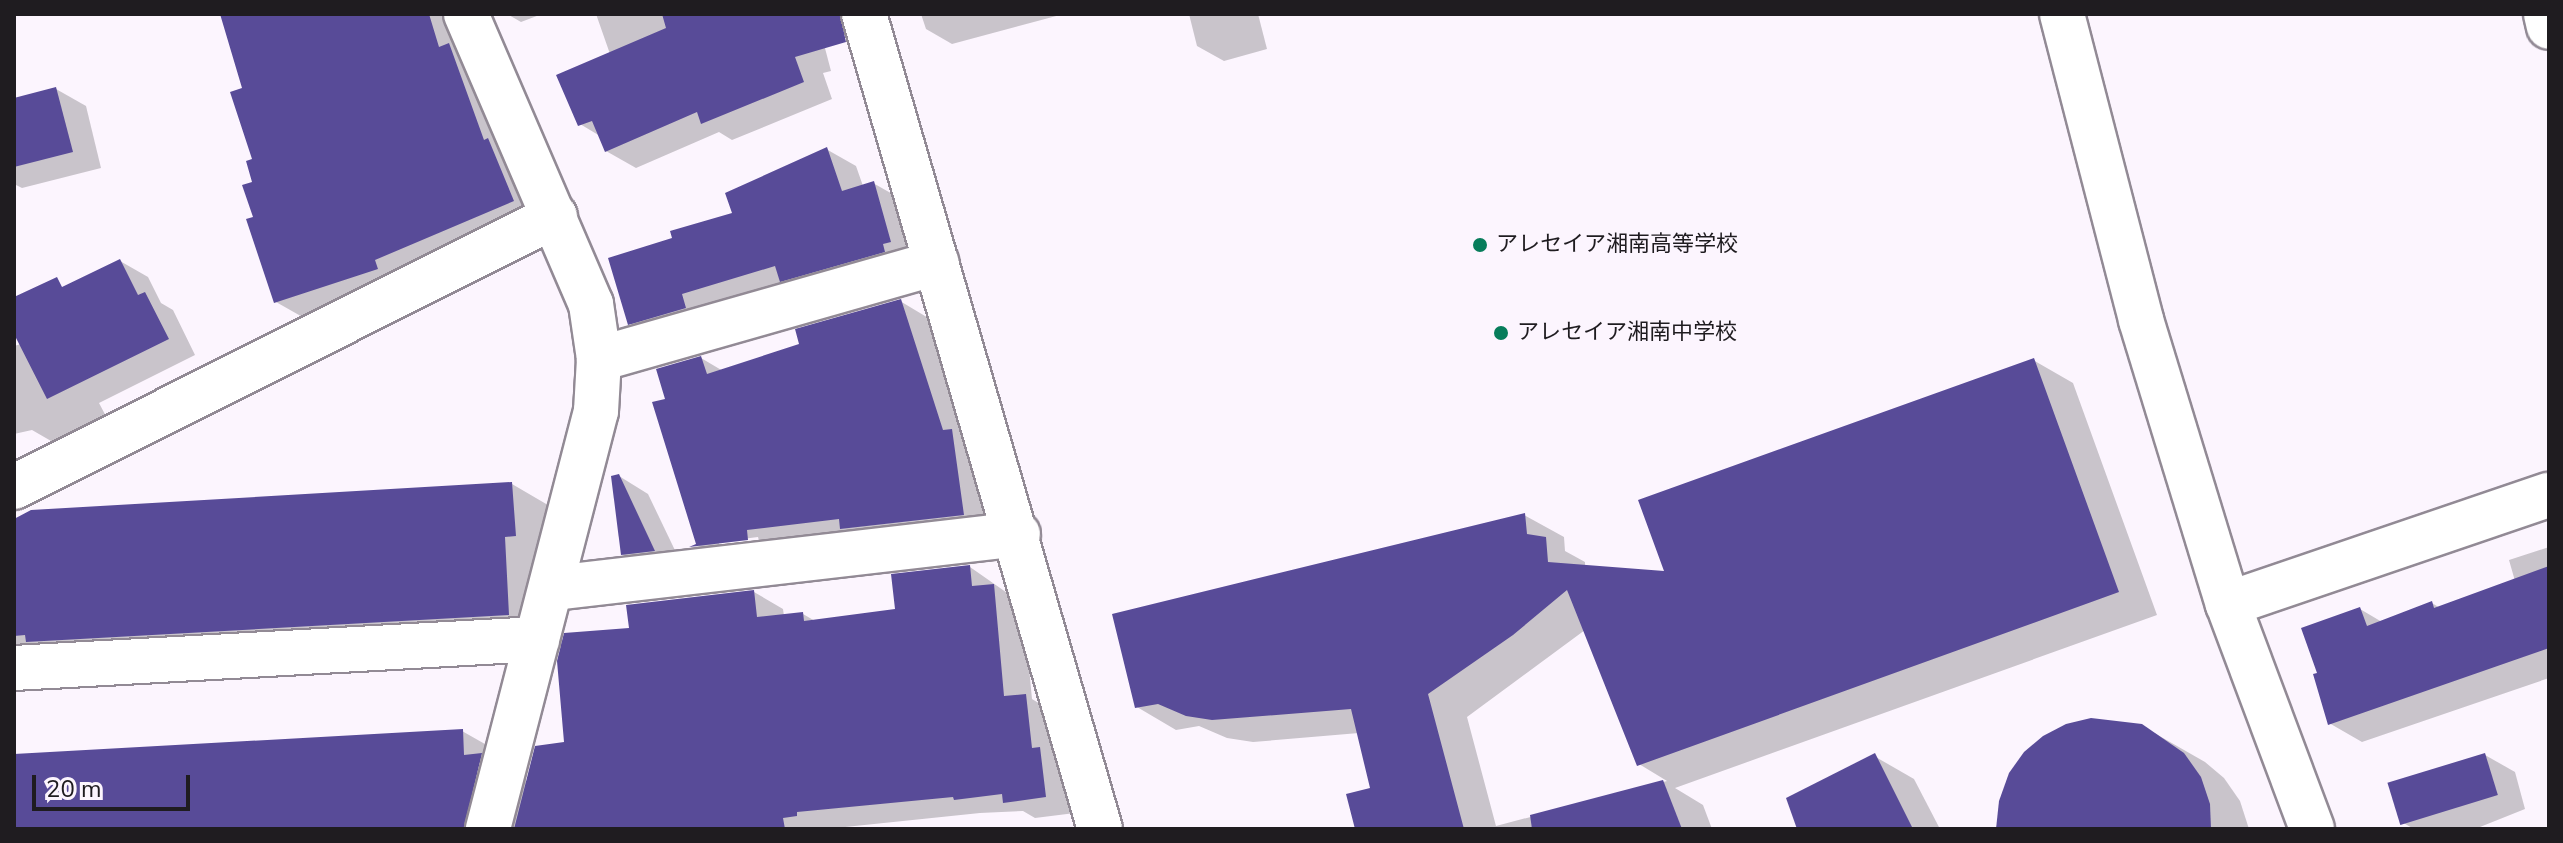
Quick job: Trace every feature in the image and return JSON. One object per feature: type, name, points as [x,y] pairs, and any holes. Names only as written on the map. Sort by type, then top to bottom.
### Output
[{"type":"street","points":[[466,14],[591,304],[599,359],[596,411],[553,588],[488,829]]},
{"type":"street","points":[[864,14],[1018,534],[1100,829]]},
{"type":"street","points":[[2062,14],[2141,320],[2228,604],[2312,829]]},
{"type":"street","points":[[2546,14],[2549,27]]},
{"type":"street","points":[[14,487],[555,216]]},
{"type":"street","points":[[599,359],[937,263]]},
{"type":"street","points":[[2228,604],[2549,495]]},
{"type":"street","points":[[553,588],[1018,534]]},
{"type":"street","points":[[14,668],[537,639]]},
{"type":"building","points":[[220,14],[429,14],[439,47],[449,43],[484,140],[488,138],[514,201],[375,260],[378,269],[274,303],[246,219],[253,217],[242,185],[252,182],[246,161],[252,159],[230,92],[242,88]]},
{"type":"building","points":[[662,14],[840,14],[846,42],[795,57],[804,82],[701,124],[697,112],[605,152],[592,121],[578,126],[556,75],[666,28]]},
{"type":"building","points":[[56,87],[73,152],[14,167],[14,98]]},
{"type":"building","points":[[827,147],[842,191],[874,181],[891,242],[883,244],[885,252],[780,282],[775,266],[682,294],[686,308],[628,325],[608,258],[672,238],[670,231],[732,213],[725,193]]},
{"type":"building","points":[[120,259],[138,295],[145,292],[169,339],[47,399],[14,334],[14,297],[57,277],[62,287]]},
{"type":"building","points":[[901,299],[943,430],[952,429],[964,515],[840,529],[839,519],[747,530],[748,540],[689,547],[696,544],[652,402],[665,399],[656,369],[701,356],[707,374],[799,344],[795,329]]},
{"type":"building","points":[[2034,358],[2119,592],[1637,766],[1567,590],[1513,635],[1428,694],[1464,829],[1355,829],[1346,794],[1370,788],[1351,709],[1212,720],[1186,716],[1158,704],[1135,708],[1112,614],[1525,513],[1527,534],[1546,537],[1548,562],[1664,571],[1638,500]]},
{"type":"building","points":[[619,474],[655,551],[621,555],[611,476]]},
{"type":"building","points":[[512,482],[516,536],[505,537],[509,615],[26,642],[25,635],[14,636],[14,519],[31,510]]},
{"type":"building","points":[[970,565],[972,586],[994,584],[1004,696],[1026,694],[1032,748],[1040,747],[1046,797],[1003,803],[1002,794],[797,812],[797,816],[783,818],[785,829],[514,829],[535,746],[564,742],[557,661],[564,633],[629,628],[626,605],[754,590],[757,617],[803,612],[804,621],[895,609],[891,574]]},
{"type":"building","points":[[2549,566],[2549,648],[2328,725],[2313,674],[2317,673],[2301,628],[2360,607],[2367,626],[2432,601],[2434,608]]},
{"type":"building","points":[[2091,718],[2142,724],[2184,753],[2201,777],[2210,804],[2211,829],[1996,829],[1999,801],[2009,773],[2024,752],[2043,736],[2066,724]]},
{"type":"building","points":[[463,729],[464,755],[482,753],[464,829],[14,829],[14,754]]},
{"type":"building","points":[[1875,753],[1913,829],[1797,829],[1786,798]]},
{"type":"building","points":[[2485,753],[2498,795],[2400,825],[2387,783]]},
{"type":"building","points":[[1663,780],[1682,829],[1532,829],[1530,815]]},
{"type":"place","name":"アレセイア湘南高等学校","points":[[1480,245]]},
{"type":"place","name":"アレセイア湘南中学校","points":[[1501,333]]}]
